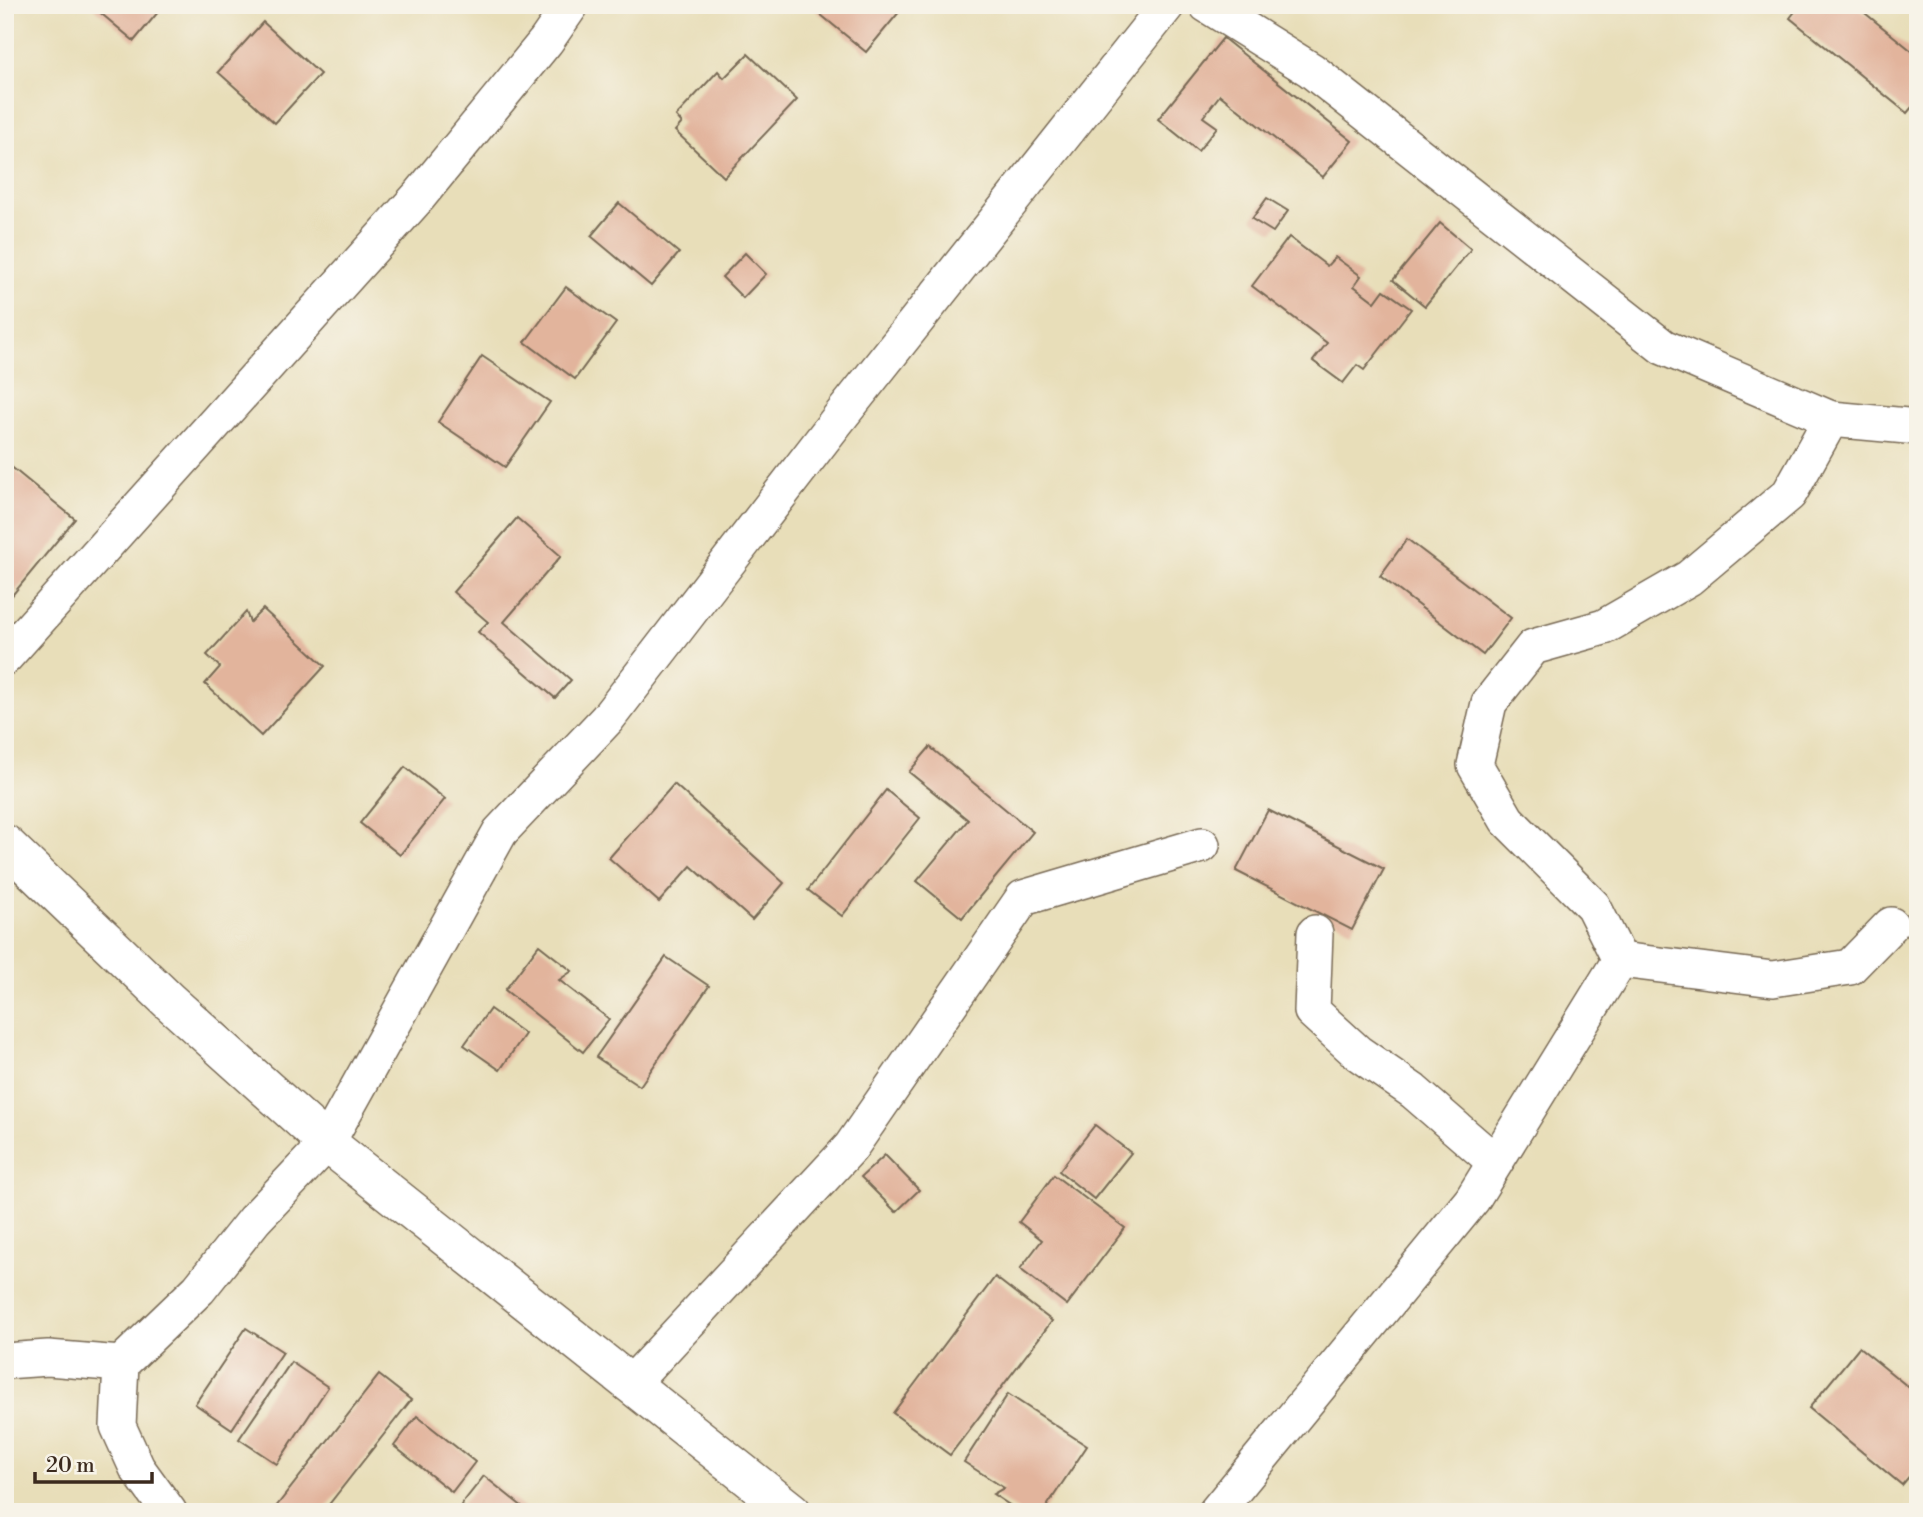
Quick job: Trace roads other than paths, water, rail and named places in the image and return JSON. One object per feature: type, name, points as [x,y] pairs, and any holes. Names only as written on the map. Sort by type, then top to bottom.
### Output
[{"type":"street","points":[[5,656],[420,195],[546,41],[571,5]]},
{"type":"street","points":[[169,1512],[137,1468],[118,1426],[121,1364],[198,1289],[254,1220],[327,1143],[500,832],[607,719],[836,422],[1167,5]]},
{"type":"street","points":[[1207,5],[1311,70],[1663,347],[1831,419],[1918,427]]},
{"type":"street","points":[[1620,960],[1593,906],[1507,820],[1475,765],[1489,703],[1533,647],[1604,627],[1689,578],[1789,494],[1831,419]]},
{"type":"street","points":[[5,844],[170,1002],[327,1143],[792,1512]]},
{"type":"street","points":[[631,1385],[851,1147],[1023,898],[1202,845]]},
{"type":"street","points":[[1620,960],[1773,979],[1850,967],[1891,925]]},
{"type":"street","points":[[1315,933],[1312,1010],[1357,1052],[1413,1091],[1496,1162]]},
{"type":"street","points":[[1216,1512],[1472,1200],[1620,960]]},
{"type":"street","points":[[5,1361],[48,1358],[121,1364]]}]
